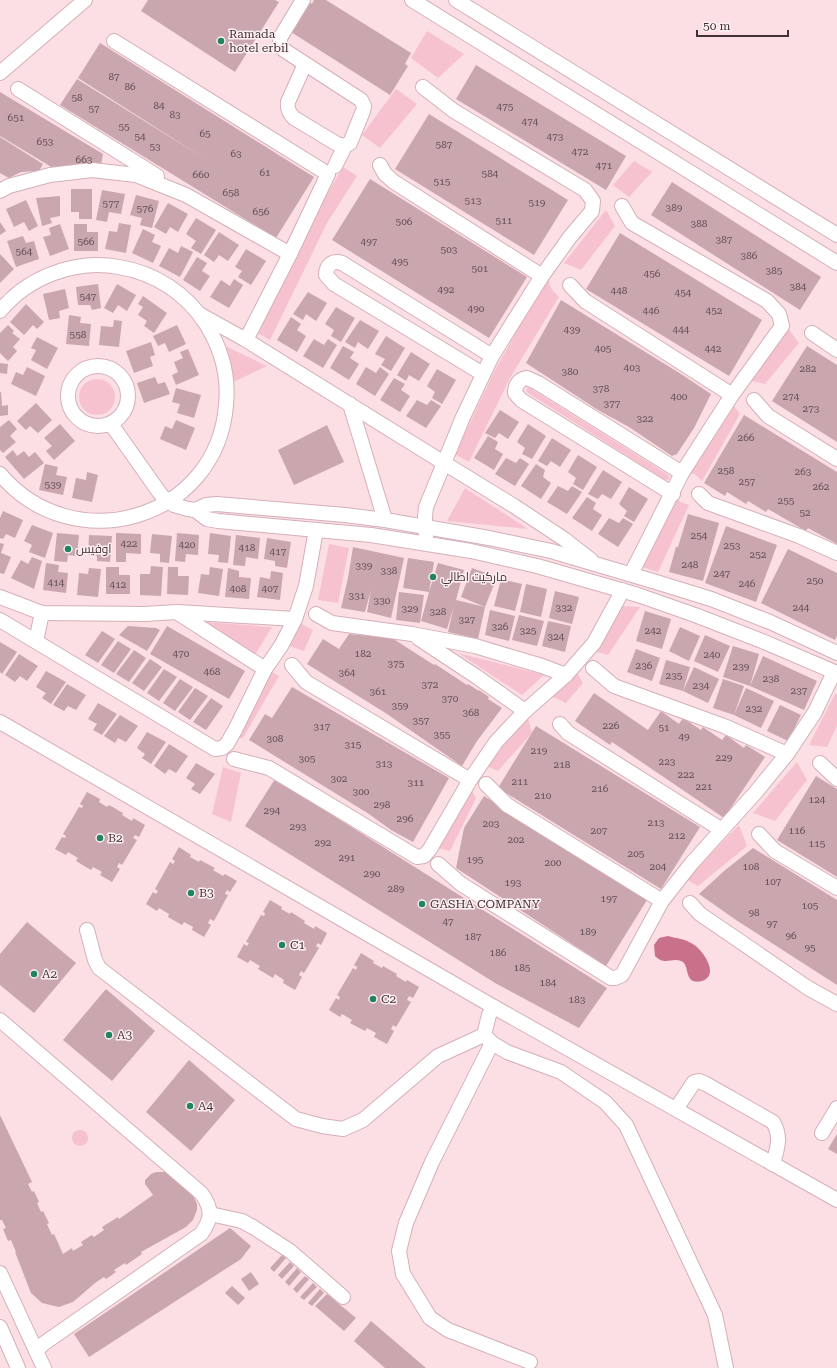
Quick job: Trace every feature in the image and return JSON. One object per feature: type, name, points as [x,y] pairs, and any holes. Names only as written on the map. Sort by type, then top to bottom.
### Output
[{"type":"street","points":[[0,73],[85,0]]},
{"type":"street","points":[[303,0],[280,38],[280,45],[284,50],[361,100],[364,106],[350,143],[345,146],[335,166]]},
{"type":"street","points":[[412,0],[837,263]]},
{"type":"street","points":[[456,0],[837,235]]},
{"type":"street","points":[[495,51],[502,50],[508,45],[509,37],[506,31]]},
{"type":"street","points":[[114,41],[328,174],[290,254],[246,340]]},
{"type":"street","points":[[521,68],[518,61],[520,54],[525,48],[532,47]]},
{"type":"street","points":[[306,64],[288,102],[287,108],[294,118],[338,144],[345,146]]},
{"type":"street","points":[[423,87],[454,111],[585,190],[593,200],[592,211],[570,237],[542,276],[492,356],[462,417],[426,507],[426,544]]},
{"type":"street","points":[[18,89],[186,195],[290,254]]},
{"type":"street","points":[[380,165],[385,174],[394,182],[542,276]]},
{"type":"street","points":[[3,186],[50,175],[92,170],[136,175],[186,195]]},
{"type":"street","points":[[622,206],[632,223],[767,301],[779,314],[782,326],[732,395],[682,473],[673,494],[631,574]]},
{"type":"street","points":[[483,374],[334,284],[326,275],[328,266],[332,262],[337,261],[342,263],[492,356]]},
{"type":"street","points":[[0,311],[21,291],[39,280],[69,268],[101,265],[117,266],[133,270],[163,282],[180,295],[199,314],[217,343],[226,378],[227,390],[225,414],[217,442],[206,464],[183,490],[168,501],[133,517],[95,521],[75,519],[56,514],[22,496],[0,474]]},
{"type":"street","points":[[570,285],[584,301],[732,395]]},
{"type":"street","points":[[199,314],[246,340],[520,510],[564,539],[597,565]]},
{"type":"street","points":[[812,333],[837,350]]},
{"type":"street","points":[[101,365],[119,373],[125,381],[129,401],[119,418],[111,424],[91,426],[74,415],[69,406],[69,386],[74,377],[81,370],[90,366],[101,365]]},
{"type":"street","points":[[673,494],[521,400],[515,393],[516,385],[524,379],[532,380],[682,473]]},
{"type":"street","points":[[754,400],[768,416],[837,459]]},
{"type":"street","points":[[350,404],[385,520]]},
{"type":"street","points":[[111,424],[159,492],[168,501],[181,508],[195,510],[206,505],[217,504],[345,515],[426,526],[488,538],[551,552],[631,574],[711,599],[770,622],[837,653]]},
{"type":"street","points":[[699,494],[708,503],[798,536],[837,553]]},
{"type":"street","points":[[195,510],[207,519],[218,521],[371,535],[471,552],[537,566],[622,590],[695,615],[762,641],[835,673],[815,712],[787,754],[691,864],[662,901],[622,975],[611,978],[461,884],[438,864]]},
{"type":"street","points":[[0,620],[215,749],[222,748],[227,744],[235,730],[265,669],[281,646],[295,619],[306,586],[316,530]]},
{"type":"street","points":[[234,759],[269,768],[417,857],[424,856],[430,849],[470,780],[496,742],[525,711],[566,675],[594,642],[622,590]]},
{"type":"street","points":[[0,597],[42,612],[145,614],[177,612],[295,619]]},
{"type":"street","points":[[36,641],[42,612]]},
{"type":"street","points":[[177,612],[265,669]]},
{"type":"street","points":[[316,614],[332,623],[412,634],[475,646],[542,666],[566,675]]},
{"type":"street","points":[[762,641],[770,622]]},
{"type":"street","points":[[412,634],[525,711]]},
{"type":"street","points":[[292,665],[306,682],[470,780]]},
{"type":"street","points":[[593,668],[614,686],[724,726],[787,754]]},
{"type":"street","points":[[0,722],[494,1007],[837,1200]]},
{"type":"street","points":[[560,724],[568,733],[722,830]]},
{"type":"street","points":[[820,763],[837,779]]},
{"type":"street","points":[[486,784],[507,806],[662,901]]},
{"type":"street","points":[[759,834],[775,851],[837,888]]},
{"type":"street","points":[[690,903],[700,914],[795,980],[837,1004]]},
{"type":"street","points":[[87,930],[95,960],[99,968],[296,1119],[322,1126],[343,1129],[363,1120],[438,1056],[488,1039]]},
{"type":"street","points":[[494,1007],[489,1015],[488,1039],[406,1223],[400,1251],[403,1274],[430,1318],[448,1330],[530,1362]]},
{"type":"street","points":[[0,1020],[201,1193],[208,1203],[210,1214],[208,1225],[200,1234],[43,1344],[36,1351]]},
{"type":"street","points":[[488,1039],[507,1052],[561,1072],[605,1102],[626,1125],[715,1315],[726,1368]]},
{"type":"street","points":[[676,1109],[694,1082],[699,1081],[773,1122],[777,1129],[779,1142],[772,1164]]},
{"type":"street","points":[[822,1134],[837,1108]]},
{"type":"street","points":[[210,1214],[242,1221],[254,1227],[290,1251],[343,1298]]},
{"type":"street","points":[[0,1273],[44,1368]]},
{"type":"street","points":[[0,1327],[18,1368]]},
{"type":"shaded area","points":[[427,31],[464,54],[438,78],[411,58]]},
{"type":"shaded area","points":[[396,89],[417,104],[380,148],[362,135]]},
{"type":"shaded area","points":[[634,161],[652,172],[629,197],[613,185]]},
{"type":"shaded area","points":[[343,167],[357,176],[327,223],[270,340],[256,332],[287,263]]},
{"type":"shaded area","points":[[606,210],[615,226],[581,270],[564,263]]},
{"type":"shaded area","points":[[549,279],[553,291],[559,297],[510,378],[469,462],[455,454],[495,370]]},
{"type":"shaded area","points":[[787,327],[799,343],[765,384],[747,380]]},
{"type":"shaded area","points":[[217,342],[267,366],[229,384]]},
{"type":"shaded area","points":[[100,379],[110,384],[114,390],[114,404],[110,410],[104,414],[94,415],[84,410],[80,404],[79,394],[84,384],[90,380]]},
{"type":"shaded area","points":[[527,388],[530,388],[667,474],[670,478],[665,480],[528,393],[526,391]]},
{"type":"shaded area","points":[[730,401],[740,414],[702,481],[695,474],[684,474]]},
{"type":"shaded area","points":[[465,488],[528,529],[447,521]]},
{"type":"shaded area","points":[[674,494],[680,502],[689,505],[658,572],[639,566]]},
{"type":"shaded area","points":[[329,544],[349,548],[338,603],[318,600]]},
{"type":"shaded area","points":[[620,606],[640,607],[608,655],[590,650]]},
{"type":"shaded area","points":[[205,622],[272,627],[255,655]]},
{"type":"shaded area","points":[[298,622],[313,630],[304,651],[287,645]]},
{"type":"shaded area","points":[[458,653],[544,675],[522,695]]},
{"type":"shaded area","points":[[267,669],[279,676],[243,738],[232,738]]},
{"type":"shaded area","points":[[575,669],[583,683],[566,703],[549,695]]},
{"type":"shaded area","points":[[835,694],[837,694],[837,726],[827,747],[809,745]]},
{"type":"shaded area","points":[[527,715],[532,733],[498,771],[482,764]]},
{"type":"shaded area","points":[[797,762],[807,780],[775,821],[753,813]]},
{"type":"shaded area","points":[[223,767],[241,773],[231,822],[212,814]]},
{"type":"shaded area","points":[[467,782],[476,798],[450,851],[434,847]]},
{"type":"shaded area","points":[[739,825],[747,846],[698,886],[686,879]]},
{"type":"shaded area","points":[[668,936],[689,942],[700,950],[710,968],[710,973],[707,978],[701,981],[693,981],[689,977],[685,965],[681,961],[665,961],[655,956],[654,945],[659,938]]},
{"type":"shaded area","points":[[77,1130],[83,1130],[88,1135],[86,1144],[83,1146],[77,1146],[72,1141],[72,1135]]},
{"type":"building","name":"Ramada hotel erbil","points":[[148,0],[275,0],[279,2],[235,72],[141,11]]},
{"type":"building","points":[[314,0],[326,0],[411,53],[405,64],[408,66],[390,95],[291,32],[309,2],[312,4]]},
{"type":"building","points":[[100,43],[314,177],[276,238],[60,105],[77,79],[207,160],[78,78]]},
{"type":"building","points":[[476,65],[626,156],[606,190],[456,99]]},
{"type":"building","points":[[0,92],[103,154],[101,165],[58,171],[0,136]]},
{"type":"building","points":[[429,114],[568,200],[534,255],[395,169]]},
{"type":"building","points":[[0,137],[43,164],[39,171],[21,172],[9,178],[0,173]]},
{"type":"building","points":[[370,179],[527,277],[489,338],[332,240]]},
{"type":"building","points":[[672,182],[821,277],[800,310],[651,215]]},
{"type":"building","points":[[71,189],[92,189],[92,219],[79,219],[79,212],[71,212]]},
{"type":"building","points":[[102,190],[125,194],[121,214],[109,212],[107,222],[96,220]]},
{"type":"building","points":[[136,195],[159,201],[152,228],[140,225],[142,218],[130,215]]},
{"type":"building","points":[[60,196],[60,216],[50,218],[52,223],[42,226],[36,198]]},
{"type":"building","points":[[26,200],[38,226],[29,231],[24,222],[14,227],[6,209]]},
{"type":"building","points":[[168,203],[188,214],[178,232],[170,227],[166,234],[154,227]]},
{"type":"building","points":[[196,218],[216,230],[201,254],[191,248],[196,241],[186,234]]},
{"type":"building","points":[[0,222],[6,231],[0,235]]},
{"type":"building","points":[[119,223],[131,225],[126,253],[105,249],[109,231],[117,232]]},
{"type":"building","points":[[60,224],[69,249],[50,256],[43,237],[51,235],[49,228]]},
{"type":"building","points":[[74,224],[87,224],[87,232],[98,232],[98,251],[74,251]]},
{"type":"building","points":[[143,229],[155,235],[152,242],[161,246],[153,263],[132,253]]},
{"type":"building","points":[[219,232],[239,245],[228,261],[219,255],[214,262],[204,255]]},
{"type":"building","points":[[620,233],[762,320],[729,376],[586,289]]},
{"type":"building","points":[[23,236],[26,243],[34,241],[39,259],[16,267],[7,241]]},
{"type":"building","points":[[181,246],[193,252],[180,277],[159,266],[169,248],[178,253]]},
{"type":"building","points":[[246,249],[266,261],[251,285],[238,277],[242,271],[235,267]]},
{"type":"building","points":[[0,254],[14,269],[0,283]]},
{"type":"building","points":[[197,257],[207,263],[202,271],[210,276],[200,291],[183,280]]},
{"type":"building","points":[[234,279],[243,285],[229,308],[210,297],[221,280],[230,286]]},
{"type":"building","points":[[98,284],[101,308],[92,310],[90,305],[78,305],[76,287]]},
{"type":"building","points":[[117,284],[136,295],[127,311],[118,305],[113,313],[104,308]]},
{"type":"building","points":[[65,289],[69,308],[59,311],[60,318],[49,320],[43,294]]},
{"type":"building","points":[[308,292],[327,303],[316,321],[306,314],[303,320],[293,314]]},
{"type":"building","points":[[143,296],[167,313],[154,333],[144,326],[147,321],[138,315],[143,307],[138,304]]},
{"type":"building","points":[[561,300],[711,394],[694,428],[677,454],[672,456],[629,427],[598,410],[526,363]]},
{"type":"building","points":[[26,304],[44,322],[37,329],[33,325],[24,335],[10,322]]},
{"type":"building","points":[[336,307],[355,318],[341,342],[331,336],[334,330],[325,324]]},
{"type":"building","points":[[69,315],[81,317],[80,323],[91,324],[89,346],[66,344]]},
{"type":"building","points":[[291,317],[301,324],[297,330],[306,336],[297,352],[277,340]]},
{"type":"building","points":[[114,320],[122,321],[119,347],[99,345],[101,326],[113,327]]},
{"type":"building","points":[[360,320],[379,331],[368,349],[358,342],[355,348],[345,342]]},
{"type":"building","points":[[8,325],[14,331],[12,333],[20,339],[13,347],[17,351],[8,361],[0,353],[0,333]]},
{"type":"building","points":[[177,325],[186,344],[169,352],[165,343],[158,346],[153,336]]},
{"type":"building","points":[[386,336],[405,348],[391,371],[381,365],[385,359],[375,354]]},
{"type":"building","points":[[37,337],[58,348],[47,369],[31,360],[36,350],[31,348]]},
{"type":"building","points":[[314,339],[324,345],[328,339],[337,345],[323,368],[303,356]]},
{"type":"building","points":[[151,342],[155,355],[150,357],[153,366],[134,373],[126,351]]},
{"type":"building","points":[[343,346],[354,352],[350,358],[359,364],[349,380],[330,368]]},
{"type":"building","points":[[807,346],[837,365],[837,442],[772,401]]},
{"type":"building","points":[[188,349],[199,375],[176,385],[172,375],[178,372],[174,362],[183,358],[180,352]]},
{"type":"building","points":[[411,352],[430,364],[419,381],[409,375],[406,381],[397,375]]},
{"type":"building","points":[[0,363],[8,364],[7,374],[0,373]]},
{"type":"building","points":[[27,367],[45,376],[36,396],[11,384],[16,372],[23,375]]},
{"type":"building","points":[[366,367],[376,373],[380,367],[389,374],[375,396],[356,384]]},
{"type":"building","points":[[437,369],[456,380],[442,404],[432,398],[435,392],[427,386]]},
{"type":"building","points":[[155,377],[158,384],[165,382],[170,394],[144,403],[137,383]]},
{"type":"building","points":[[394,378],[405,384],[401,390],[410,396],[400,412],[380,400]]},
{"type":"building","points":[[176,388],[201,395],[194,418],[177,413],[180,404],[172,402]]},
{"type":"building","points":[[0,392],[2,406],[8,405],[8,415],[0,416]]},
{"type":"building","points":[[417,400],[427,405],[431,400],[441,406],[426,428],[406,416]]},
{"type":"building","points":[[36,403],[52,420],[38,433],[30,426],[26,430],[17,421]]},
{"type":"building","points":[[500,410],[519,422],[508,439],[499,433],[495,438],[485,433]]},
{"type":"building","points":[[744,415],[837,472],[837,544],[808,528],[806,531],[768,509],[766,512],[748,501],[746,504],[727,492],[725,496],[704,483]]},
{"type":"building","points":[[9,420],[17,429],[10,436],[16,442],[3,453],[0,450],[0,427]]},
{"type":"building","points":[[176,420],[195,428],[186,450],[160,439],[165,426],[172,429]]},
{"type":"building","points":[[60,424],[75,441],[54,460],[46,451],[52,446],[44,438]]},
{"type":"building","points":[[528,424],[546,436],[532,459],[522,454],[525,448],[517,442]]},
{"type":"building","points":[[327,425],[344,462],[294,485],[278,450]]},
{"type":"building","points":[[488,436],[498,442],[495,449],[503,454],[494,470],[474,458]]},
{"type":"building","points":[[552,438],[571,450],[560,467],[551,461],[547,466],[538,461]]},
{"type":"building","points":[[13,450],[17,456],[24,451],[29,457],[35,452],[44,463],[24,479],[5,457]]},
{"type":"building","points":[[578,455],[597,467],[583,490],[573,484],[576,478],[568,472]]},
{"type":"building","points":[[506,458],[516,463],[520,458],[529,464],[515,486],[495,474]]},
{"type":"building","points":[[45,464],[58,467],[56,475],[67,477],[63,495],[39,490]]},
{"type":"building","points":[[536,464],[545,470],[543,477],[551,483],[541,499],[521,486]]},
{"type":"building","points":[[603,470],[622,482],[611,499],[602,494],[598,499],[588,494]]},
{"type":"building","points":[[87,472],[98,475],[92,502],[72,498],[76,478],[86,480]]},
{"type":"building","points":[[558,486],[568,491],[572,486],[582,492],[567,514],[547,502]]},
{"type":"building","points":[[629,487],[648,499],[634,522],[624,516],[627,511],[619,504]]},
{"type":"building","points":[[587,497],[596,503],[593,509],[602,515],[592,531],[572,518]]},
{"type":"building","points":[[3,511],[23,520],[15,538],[6,534],[3,539],[0,538],[0,518]]},
{"type":"building","points":[[688,514],[719,523],[703,581],[669,572]]},
{"type":"building","points":[[609,518],[619,523],[623,518],[633,524],[618,547],[598,534]]},
{"type":"building","points":[[32,525],[53,533],[45,558],[29,552],[32,545],[24,541]]},
{"type":"building","points":[[726,526],[777,545],[756,602],[705,583]]},
{"type":"building","points":[[57,533],[79,535],[77,556],[68,555],[67,562],[54,561]]},
{"type":"building","points":[[116,533],[141,534],[141,554],[126,553],[126,562],[116,562]]},
{"type":"building","points":[[177,533],[199,535],[198,555],[186,554],[185,562],[175,561]]},
{"type":"building","points":[[210,533],[231,536],[228,563],[218,562],[219,555],[208,554]]},
{"type":"building","points":[[152,534],[172,536],[169,563],[160,562],[160,554],[150,553]]},
{"type":"building","points":[[89,535],[112,536],[110,562],[97,561],[97,556],[88,555]]},
{"type":"building","points":[[236,535],[260,538],[258,559],[246,557],[245,566],[233,565]]},
{"type":"building","points":[[267,538],[291,542],[287,568],[275,566],[275,561],[264,559]]},
{"type":"building","points":[[0,543],[4,544],[1,553],[11,557],[4,574],[0,573]]},
{"type":"building","points":[[353,547],[404,558],[391,618],[367,612],[371,590],[365,612],[341,608]]},
{"type":"building","points":[[788,549],[837,573],[837,636],[835,640],[761,603]]},
{"type":"building","points":[[32,557],[42,561],[34,589],[11,578],[21,560],[28,564]]},
{"type":"building","points":[[408,558],[434,562],[429,592],[403,588]]},
{"type":"building","points":[[46,563],[59,565],[58,572],[68,573],[66,593],[43,590]]},
{"type":"building","points":[[438,563],[464,570],[456,600],[485,607],[478,639],[448,632],[454,606],[447,629],[421,621]]},
{"type":"building","points":[[151,566],[163,567],[161,596],[140,595],[140,574],[150,574]]},
{"type":"building","points":[[106,567],[119,567],[119,575],[130,575],[130,594],[106,594]]},
{"type":"building","points":[[168,567],[178,567],[178,576],[189,576],[188,595],[167,594]]},
{"type":"building","points":[[210,567],[223,569],[219,596],[198,593],[201,574],[209,575]]},
{"type":"building","points":[[89,568],[101,569],[98,597],[77,595],[79,573],[88,574]]},
{"type":"building","points":[[228,568],[239,571],[239,577],[251,578],[249,599],[225,597]]},
{"type":"building","points":[[472,568],[497,577],[485,607],[461,597]]},
{"type":"building","points":[[271,571],[283,573],[280,600],[257,597],[260,577],[270,579]]},
{"type":"building","points":[[501,579],[522,584],[515,611],[494,606]]},
{"type":"building","points":[[526,584],[547,589],[541,617],[520,612]]},
{"type":"building","points":[[555,591],[579,597],[572,624],[549,618]]},
{"type":"building","points":[[399,592],[424,595],[420,623],[396,620]]},
{"type":"building","points":[[490,610],[515,616],[509,641],[485,635]]},
{"type":"building","points":[[645,611],[671,619],[662,649],[636,641]]},
{"type":"building","points":[[519,615],[544,621],[537,646],[512,640]]},
{"type":"building","points":[[548,621],[571,626],[565,652],[542,646]]},
{"type":"building","points":[[128,626],[156,628],[160,630],[147,651],[119,635]]},
{"type":"building","points":[[167,626],[245,671],[229,699],[150,654]]},
{"type":"building","points":[[680,627],[700,636],[689,661],[669,651]]},
{"type":"building","points":[[102,631],[115,639],[98,663],[85,655]]},
{"type":"building","points":[[349,634],[392,638],[467,685],[468,684],[479,690],[489,697],[488,699],[502,708],[477,741],[462,766],[387,714],[307,664],[323,639],[339,649]]},
{"type":"building","points":[[705,635],[730,646],[718,672],[694,661]]},
{"type":"building","points":[[118,641],[131,649],[114,673],[101,665]]},
{"type":"building","points":[[0,642],[17,652],[2,674],[0,672]]},
{"type":"building","points":[[733,646],[759,654],[750,686],[723,677]]},
{"type":"building","points":[[636,649],[660,658],[652,681],[627,672]]},
{"type":"building","points":[[134,650],[146,658],[129,682],[116,674]]},
{"type":"building","points":[[19,654],[38,666],[27,681],[20,676],[15,682],[5,675]]},
{"type":"building","points":[[763,656],[817,681],[804,710],[750,686]]},
{"type":"building","points":[[150,659],[162,667],[144,691],[132,683]]},
{"type":"building","points":[[666,660],[690,667],[683,691],[659,684]]},
{"type":"building","points":[[694,667],[719,679],[708,703],[683,691]]},
{"type":"building","points":[[164,669],[177,677],[159,701],[147,693]]},
{"type":"building","points":[[46,671],[66,682],[51,704],[42,698],[46,693],[36,687]]},
{"type":"building","points":[[180,679],[193,687],[175,711],[163,703]]},
{"type":"building","points":[[723,679],[744,686],[734,715],[713,708]]},
{"type":"building","points":[[67,684],[86,695],[76,710],[68,706],[64,711],[53,705]]},
{"type":"building","points":[[292,687],[449,778],[413,842],[391,830],[369,814],[249,740],[265,714],[272,718]]},
{"type":"building","points":[[195,688],[208,696],[190,720],[178,712]]},
{"type":"building","points":[[746,688],[774,701],[761,728],[734,715]]},
{"type":"building","points":[[594,693],[648,730],[661,711],[679,724],[683,718],[701,730],[703,727],[722,740],[726,735],[744,748],[746,745],[765,757],[724,818],[612,742],[610,745],[575,721]]},
{"type":"building","points":[[211,698],[223,706],[206,730],[193,722]]},
{"type":"building","points":[[98,703],[117,714],[102,735],[93,730],[97,724],[88,719]]},
{"type":"building","points":[[780,705],[801,715],[788,741],[767,731]]},
{"type":"building","points":[[120,715],[138,726],[126,742],[118,738],[115,743],[104,736]]},
{"type":"building","points":[[536,726],[700,827],[661,889],[498,788]]},
{"type":"building","points":[[147,732],[166,742],[151,764],[142,758],[145,754],[137,748]]},
{"type":"building","points":[[169,744],[188,756],[176,773],[169,769],[165,774],[154,766]]},
{"type":"building","points":[[196,763],[215,774],[200,794],[191,789],[195,784],[186,778]]},
{"type":"building","points":[[816,776],[837,789],[837,877],[777,840]]},
{"type":"building","points":[[275,779],[607,988],[579,1028],[495,983],[245,826]]},
{"type":"building","name":"B2","points":[[87,792],[100,799],[99,802],[107,807],[109,805],[123,813],[122,815],[132,821],[133,818],[145,825],[139,837],[135,835],[133,838],[137,840],[122,865],[119,863],[117,867],[120,869],[112,882],[100,875],[102,872],[93,867],[91,870],[76,861],[78,858],[68,852],[66,855],[55,849],[62,837],[65,838],[66,836],[63,834],[79,807],[82,808],[83,806],[80,804]]},
{"type":"building","points":[[484,796],[647,900],[606,966],[456,868],[464,828]]},
{"type":"building","name":"B3","points":[[179,847],[191,855],[190,857],[199,862],[200,860],[215,868],[213,870],[223,876],[225,874],[237,881],[230,892],[227,890],[225,894],[228,895],[214,921],[210,919],[208,923],[211,925],[204,937],[192,930],[193,927],[184,922],[182,925],[168,917],[169,914],[159,908],[157,911],[146,904],[153,892],[156,894],[158,891],[155,889],[170,862],[173,864],[175,861],[172,859]]},
{"type":"building","points":[[753,848],[837,900],[837,985],[736,920],[699,894],[724,871]]},
{"type":"building","name":"C1","points":[[270,900],[282,907],[281,909],[290,914],[291,912],[305,921],[304,923],[314,929],[315,926],[327,933],[321,945],[318,943],[316,946],[319,948],[304,973],[301,971],[299,975],[302,977],[295,990],[283,983],[284,980],[275,974],[273,978],[258,969],[260,966],[250,960],[248,963],[237,957],[244,944],[247,946],[249,943],[246,942],[261,915],[264,916],[265,913],[263,912]]},
{"type":"building","name":"A2","points":[[27,922],[76,963],[34,1013],[0,985],[0,954]]},
{"type":"building","name":"C2","points":[[361,953],[374,961],[373,963],[382,968],[383,966],[397,974],[396,976],[406,982],[407,980],[419,987],[413,998],[409,996],[407,1000],[411,1002],[396,1027],[393,1025],[391,1029],[394,1031],[387,1044],[374,1037],[376,1033],[367,1028],[365,1031],[350,1023],[352,1020],[342,1014],[340,1017],[329,1010],[336,998],[339,1000],[340,997],[337,995],[353,968],[356,970],[357,967],[354,965]]},
{"type":"building","name":"A3","points":[[106,989],[155,1031],[112,1081],[63,1040]]},
{"type":"building","name":"A4","points":[[189,1060],[235,1100],[191,1151],[146,1112]]},
{"type":"building","points":[[0,1115],[32,1182],[28,1184],[32,1192],[34,1191],[39,1202],[37,1203],[41,1212],[43,1211],[49,1223],[47,1224],[52,1235],[54,1234],[63,1254],[72,1248],[73,1251],[83,1245],[81,1242],[92,1235],[94,1237],[104,1230],[102,1227],[118,1217],[119,1219],[153,1195],[145,1184],[145,1180],[151,1174],[156,1172],[166,1172],[191,1191],[197,1204],[197,1210],[193,1220],[186,1227],[141,1252],[142,1254],[126,1265],[125,1263],[114,1270],[116,1272],[106,1279],[104,1277],[95,1283],[73,1302],[59,1307],[42,1303],[31,1293],[11,1240],[8,1241],[3,1229],[6,1228],[2,1220],[0,1220]]},
{"type":"building","points":[[837,1134],[837,1154],[828,1149]]},
{"type":"building","points":[[230,1228],[251,1246],[241,1259],[89,1357],[74,1334]]},
{"type":"building","points":[[282,1255],[286,1258],[274,1272],[270,1268]]},
{"type":"building","points":[[290,1262],[294,1266],[282,1279],[278,1275]]},
{"type":"building","points":[[297,1268],[301,1272],[289,1286],[285,1282]]},
{"type":"building","points":[[251,1272],[259,1284],[249,1291],[241,1279]]},
{"type":"building","points":[[305,1276],[309,1279],[297,1293],[293,1289]]},
{"type":"building","points":[[313,1283],[317,1287],[304,1300],[300,1297]]},
{"type":"building","points":[[232,1286],[245,1298],[238,1305],[225,1293]]},
{"type":"building","points":[[320,1289],[324,1293],[312,1306],[308,1303]]},
{"type":"building","points":[[327,1294],[356,1318],[344,1331],[315,1306]]},
{"type":"building","points":[[371,1321],[426,1368],[385,1368],[354,1341]]},
{"type":"place","name":"Ramada hotel erbil","points":[[221,41]]},
{"type":"place","name":"اوفيس","points":[[68,549]]},
{"type":"place","name":"ماركيت اطالي","points":[[433,577]]},
{"type":"place","name":"B2","points":[[100,838]]},
{"type":"place","name":"B3","points":[[191,893]]},
{"type":"place","name":"GASHA COMPANY","points":[[422,904]]},
{"type":"place","name":"C1","points":[[282,945]]},
{"type":"place","name":"A2","points":[[34,974]]},
{"type":"place","name":"C2","points":[[373,999]]},
{"type":"place","name":"A3","points":[[109,1035]]},
{"type":"place","name":"A4","points":[[190,1106]]}]
